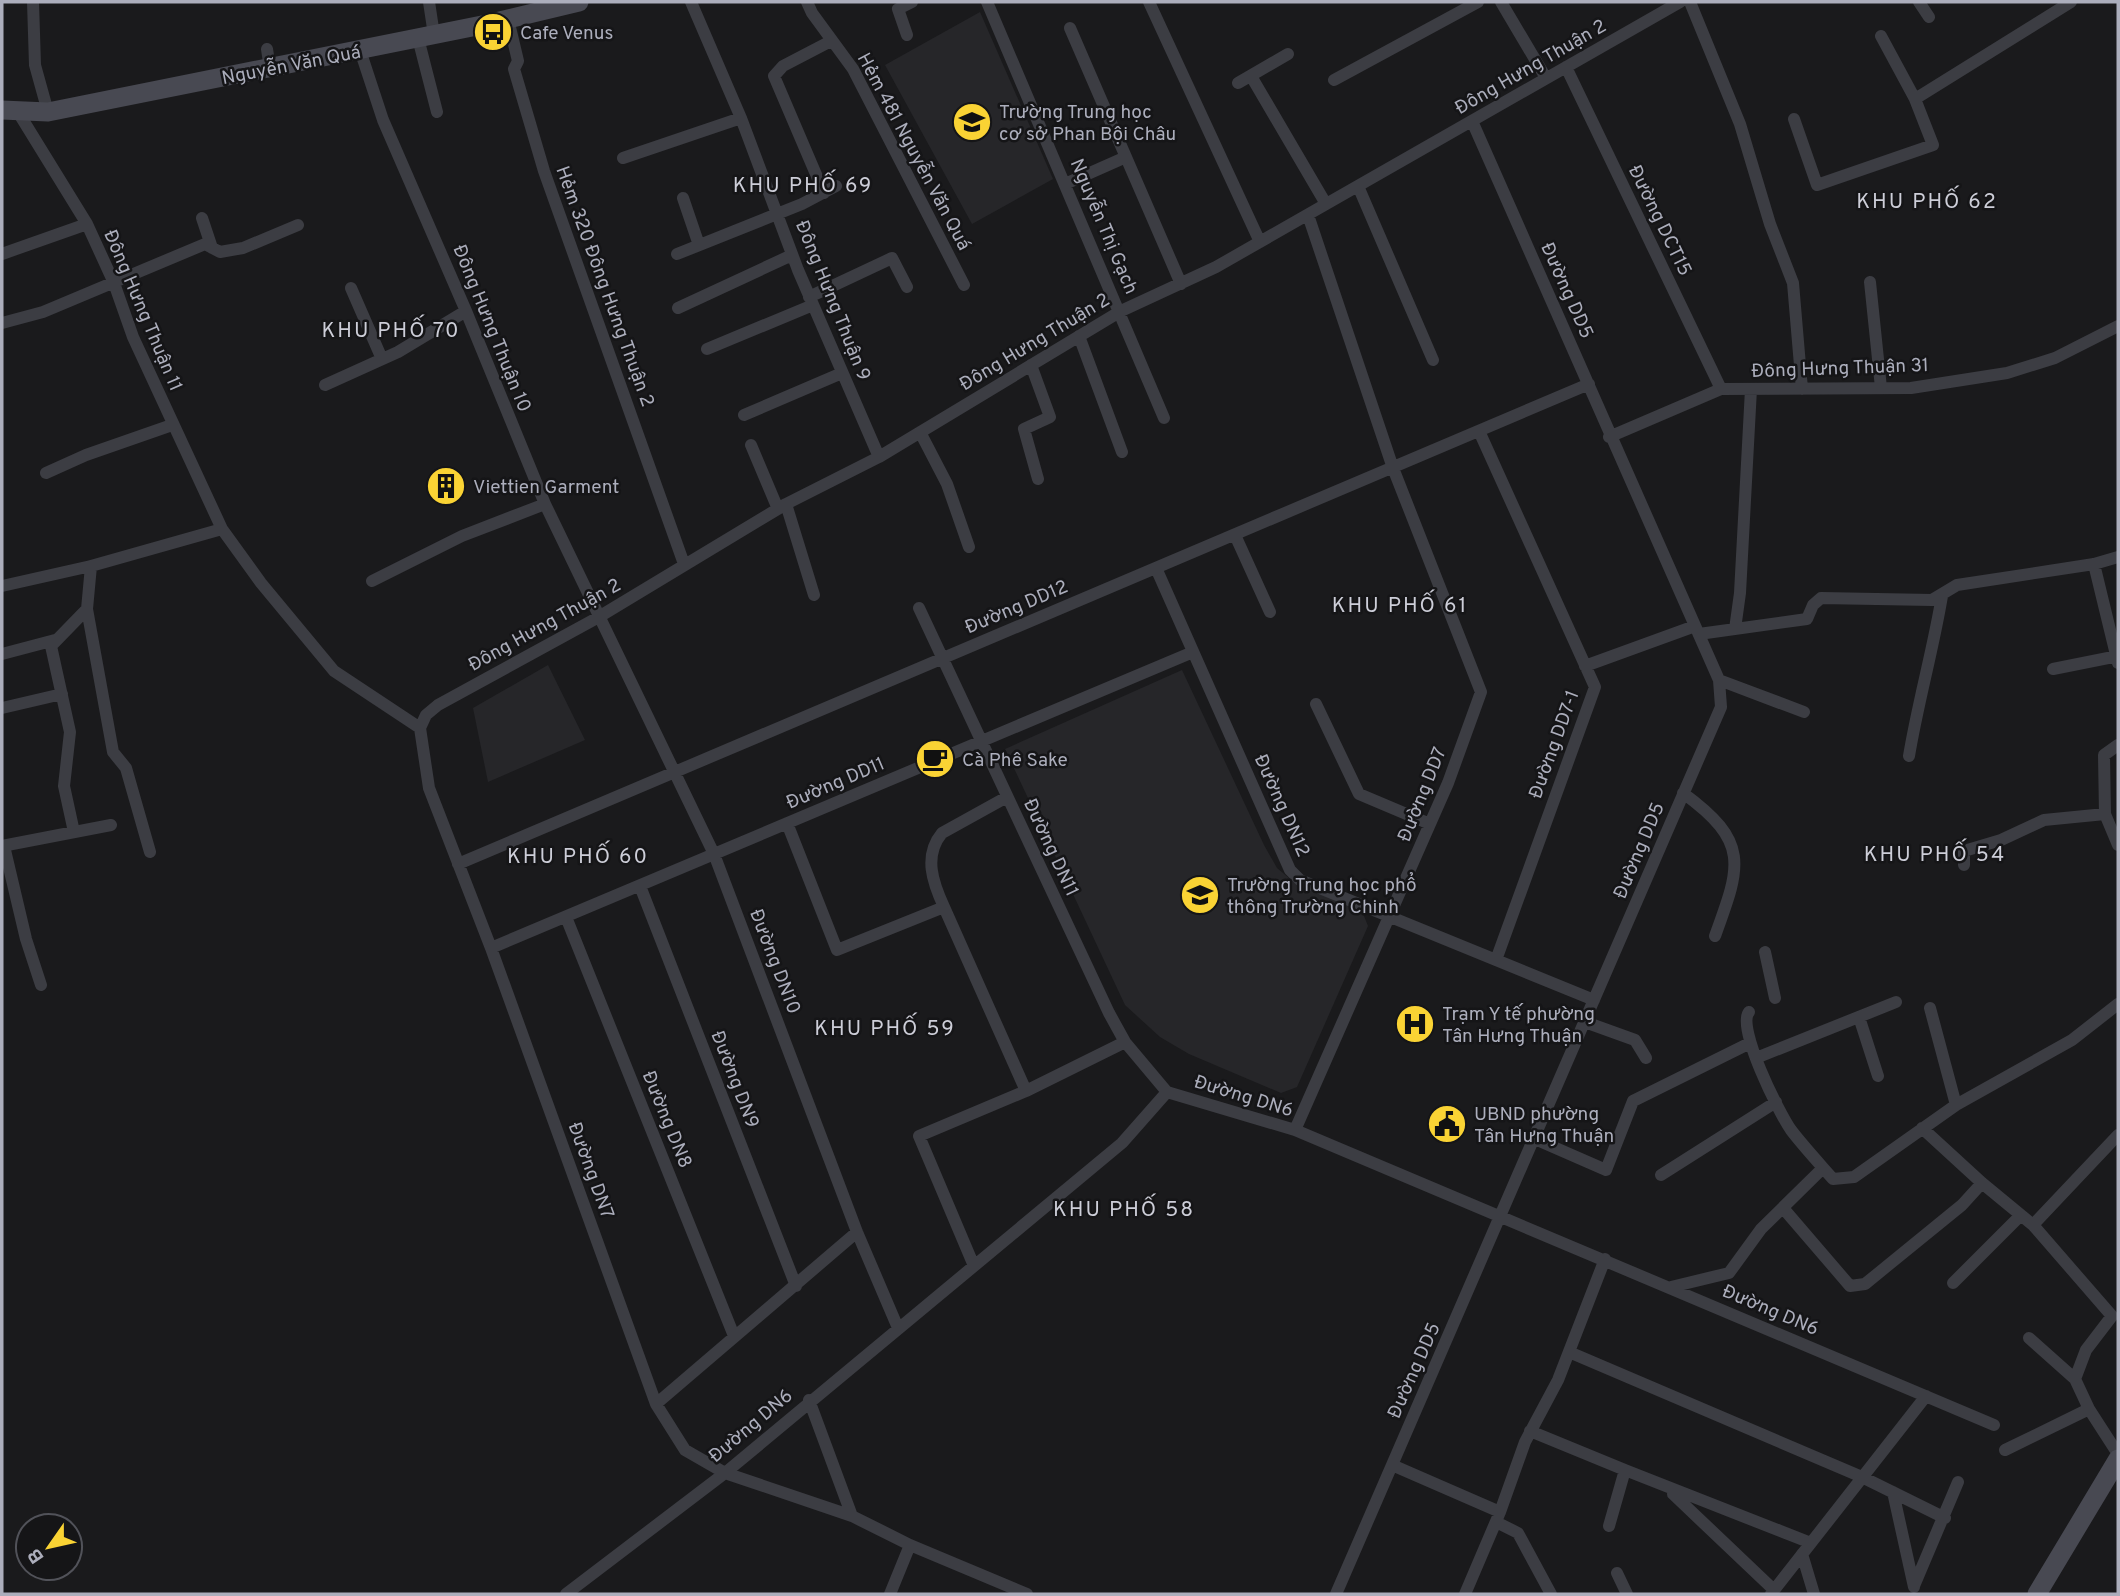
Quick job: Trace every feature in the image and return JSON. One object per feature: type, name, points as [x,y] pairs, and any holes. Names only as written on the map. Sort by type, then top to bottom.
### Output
[{"type":"main road","name":"Nguyễn Văn Quá","points":[[10,111],[48,112],[268,59],[360,50],[579,2]]},
{"type":"main road","points":[[2038,1594],[2118,1459]]},
{"type":"street","points":[[33,2],[35,65],[48,112]]},
{"type":"street","points":[[429,2],[426,37],[437,112]]},
{"type":"street","name":"Đông Hưng Thuận 9","points":[[691,2],[741,118],[811,301],[879,457]]},
{"type":"street","name":"Hẻm 481 Nguyễn Văn Quá","points":[[807,2],[831,41],[853,69],[964,285]]},
{"type":"street","points":[[907,35],[898,9],[912,2]]},
{"type":"street","name":"Nguyễn Thị Gạch","points":[[987,2],[1121,311],[1164,418]]},
{"type":"street","points":[[1149,2],[1260,242]]},
{"type":"street","points":[[1335,80],[1478,2]]},
{"type":"street","points":[[1501,2],[1546,78]]},
{"type":"street","name":"Đông Hưng Thuận 2","points":[[420,728],[426,715],[438,705],[597,618],[782,506],[879,457],[1121,311],[1181,284],[1260,242],[1680,2]]},
{"type":"street","points":[[1690,2],[1740,124],[1770,224],[1793,283],[1802,389]]},
{"type":"street","points":[[1919,2],[1928,18]]},
{"type":"street","points":[[1915,99],[2071,2]]},
{"type":"street","name":"Hẻm 320 Đông Hưng Thuận 2","points":[[509,19],[518,61],[514,69],[544,171],[684,564]]},
{"type":"street","points":[[1070,28],[1181,284]]},
{"type":"street","points":[[1794,119],[1817,185],[1933,145],[1915,99],[1881,36]]},
{"type":"street","points":[[824,193],[774,76],[783,66],[831,41]]},
{"type":"street","name":"Đông Hưng Thuận 10","points":[[360,50],[383,120],[466,311],[545,504],[597,618]]},
{"type":"street","points":[[1238,83],[1288,54]]},
{"type":"street","name":"Đường DCT15","points":[[1566,67],[1721,390]]},
{"type":"street","points":[[1251,76],[1326,204]]},
{"type":"street","name":"Đông Hưng Thuận 11","points":[[10,111],[87,224],[114,283],[133,337],[222,529],[261,583],[334,671],[420,728]]},
{"type":"street","points":[[623,159],[741,118]]},
{"type":"street","name":"Đường DD5","points":[[1336,1594],[1721,707],[1719,680],[1609,437],[1589,384],[1472,121]]},
{"type":"street","points":[[1065,184],[1126,157]]},
{"type":"street","points":[[677,254],[778,214],[836,186]]},
{"type":"street","points":[[1358,186],[1433,360]]},
{"type":"street","points":[[683,198],[699,245]]},
{"type":"street","name":"Đường DD7","points":[[1295,1130],[1430,824],[1481,692],[1393,468],[1308,215]]},
{"type":"street","points":[[202,218],[212,248]]},
{"type":"street","points":[[2,254],[87,224]]},
{"type":"street","points":[[2,323],[43,312],[205,244],[220,252],[243,248],[298,225]]},
{"type":"street","points":[[678,308],[792,255]]},
{"type":"street","points":[[707,349],[811,301],[892,258],[907,287]]},
{"type":"street","points":[[1870,282],[1881,388]]},
{"type":"street","points":[[351,288],[382,359]]},
{"type":"street","points":[[325,385],[382,359],[466,311]]},
{"type":"street","name":"Đông Hưng Thuận 31","points":[[1721,390],[1911,388],[2007,373],[2055,358],[2118,326]]},
{"type":"street","points":[[1079,336],[1122,452]]},
{"type":"street","points":[[1031,365],[1050,416],[1024,429],[1038,479]]},
{"type":"street","points":[[744,415],[842,373]]},
{"type":"street","name":"Đường DD12","points":[[458,864],[1589,384]]},
{"type":"street","points":[[1734,629],[1740,593],[1751,389]]},
{"type":"street","points":[[1609,437],[1721,390]]},
{"type":"street","points":[[46,472],[172,425]]},
{"type":"street","name":"Đường DD7-1","points":[[1479,431],[1595,687],[1496,960]]},
{"type":"street","points":[[920,432],[947,484],[969,547]]},
{"type":"street","points":[[751,445],[782,506],[814,595]]},
{"type":"street","points":[[372,581],[462,536],[545,504]]},
{"type":"street","points":[[2,586],[91,566],[222,529]]},
{"type":"street","points":[[1235,535],[1270,612]]},
{"type":"street","points":[[1585,666],[1697,630],[1734,629],[1807,619],[1813,605],[1821,597],[1928,600],[1942,596],[1957,585],[2094,564],[2118,557]]},
{"type":"street","points":[[2053,669],[2118,658],[2094,564]]},
{"type":"street","points":[[91,566],[87,609],[113,752],[126,768],[150,852]]},
{"type":"street","name":"Đường DN12","points":[[1156,568],[1290,870],[1300,880],[1594,1000]]},
{"type":"street","points":[[1909,757],[1918,699],[1933,648],[1942,596]]},
{"type":"street","name":"Đường DN11","points":[[919,608],[1125,1042],[1167,1092]]},
{"type":"street","points":[[74,832],[64,786],[70,732],[51,646],[87,609]]},
{"type":"street","name":"Đường DN10","points":[[597,618],[676,771],[714,854],[857,1232],[898,1328]]},
{"type":"street","points":[[2,654],[55,640]]},
{"type":"street","name":"Đường DD11","points":[[491,948],[1193,652]]},
{"type":"street","points":[[1719,680],[1804,712]]},
{"type":"street","points":[[2,708],[62,694]]},
{"type":"street","points":[[1316,704],[1359,794],[1430,824]]},
{"type":"street","name":"Đường DN7","points":[[420,728],[429,788],[491,948],[656,1404],[685,1450],[725,1473],[852,1516],[910,1545],[1027,1594]]},
{"type":"street","points":[[2118,745],[2104,755],[2105,814],[2118,845]]},
{"type":"street","points":[[1684,793],[1707,811],[1730,840],[1735,853],[1737,867],[1732,891],[1715,936]]},
{"type":"street","points":[[1007,797],[942,833],[937,839],[931,868],[944,908],[1026,1091]]},
{"type":"street","points":[[1964,865],[1964,851],[2001,840],[2041,821],[2105,814]]},
{"type":"street","points":[[787,823],[837,950],[944,908]]},
{"type":"street","points":[[41,985],[26,939],[3,846],[111,825]]},
{"type":"street","name":"Đường DN9","points":[[640,886],[796,1286]]},
{"type":"street","name":"Đường DN8","points":[[566,917],[734,1336]]},
{"type":"street","points":[[1765,952],[1775,998]]},
{"type":"street","points":[[1756,1058],[1896,1002]]},
{"type":"street","points":[[1749,1012],[1744,1023],[1750,1043],[1776,1102],[1790,1128],[1833,1179],[1854,1177],[1956,1105],[2073,1040],[2118,1004]]},
{"type":"street","points":[[1930,1008],[1956,1105]]},
{"type":"street","points":[[1859,1017],[1878,1076]]},
{"type":"street","points":[[1585,1022],[1635,1040],[1646,1058]]},
{"type":"street","points":[[974,1266],[919,1136],[1026,1091],[1125,1042]]},
{"type":"street","points":[[1535,1139],[1606,1170],[1633,1101],[1750,1043]]},
{"type":"street","name":"Đường DN6","points":[[566,1594],[725,1473],[809,1400],[1122,1143],[1167,1092],[1295,1130],[1994,1425]]},
{"type":"street","points":[[1661,1175],[1776,1102]]},
{"type":"street","points":[[1922,1128],[1982,1183],[2033,1224],[2115,1314],[2086,1350],[2075,1379]]},
{"type":"street","points":[[2033,1224],[2118,1135]]},
{"type":"street","points":[[1671,1287],[1729,1273],[1760,1229],[1823,1168]]},
{"type":"street","points":[[1783,1208],[1850,1286],[1865,1284],[1962,1205],[1982,1183]]},
{"type":"street","points":[[1953,1283],[2021,1215]]},
{"type":"street","points":[[656,1404],[857,1232]]},
{"type":"street","points":[[1467,1589],[1531,1431],[1558,1380],[1605,1259]]},
{"type":"street","points":[[2029,1338],[2075,1379],[2089,1409],[2118,1454]]},
{"type":"street","points":[[1569,1352],[1862,1477],[1945,1518]]},
{"type":"street","points":[[1667,1489],[1773,1592],[1926,1396]]},
{"type":"street","points":[[809,1400],[852,1516]]},
{"type":"street","points":[[2006,1450],[2089,1409]]},
{"type":"street","points":[[1531,1431],[1667,1489],[1811,1543]]},
{"type":"street","points":[[1392,1465],[1498,1517],[1518,1533],[1551,1594]]},
{"type":"street","points":[[1609,1527],[1625,1470]]},
{"type":"street","points":[[1915,1590],[1958,1482]]},
{"type":"street","points":[[1893,1492],[1915,1590]]},
{"type":"street","points":[[890,1594],[910,1545]]},
{"type":"street","points":[[1802,1555],[1814,1594]]},
{"type":"street","points":[[1617,1573],[1627,1594]]},
{"type":"shaded area","name":"Trường Trung học cơ sở Phan Bội Châu","points":[[980,12],[1053,179],[972,224],[885,65]]},
{"type":"shaded area","points":[[548,665],[585,740],[488,782],[473,708]]},
{"type":"shaded area","name":"Trường Trung học phổ thông Trường Chinh","points":[[1182,670],[1277,868],[1290,879],[1362,911],[1368,926],[1297,1087],[1281,1093],[1189,1054],[1160,1037],[1125,1005],[1005,749]]},
{"type":"place","name":"Cafe Venus","points":[[493,32]]},
{"type":"place","name":"Trường Trung học cơ sở Phan Bội Châu","points":[[972,122]]},
{"type":"place","name":"Viettien Garment","points":[[446,486]]},
{"type":"place","name":"Cà Phê Sake","points":[[935,759]]},
{"type":"place","name":"Trường Trung học phổ thông Trường Chinh","points":[[1200,895]]},
{"type":"place","name":"Trạm Y tế phường Tân Hưng Thuận","points":[[1415,1024]]},
{"type":"place","name":"UBND phường Tân Hưng Thuận","points":[[1447,1124]]},
{"type":"district","name":"KHU PHỐ 69","points":[[803,185]]},
{"type":"district","name":"KHU PHỐ 62","points":[[1927,201]]},
{"type":"district","name":"KHU PHỐ 70","points":[[391,330]]},
{"type":"district","name":"KHU PHỐ 61","points":[[1400,605]]},
{"type":"district","name":"KHU PHỐ 54","points":[[1935,854]]},
{"type":"district","name":"KHU PHỐ 60","points":[[578,856]]},
{"type":"district","name":"KHU PHỐ 59","points":[[885,1028]]},
{"type":"district","name":"KHU PHỐ 58","points":[[1124,1209]]}]
